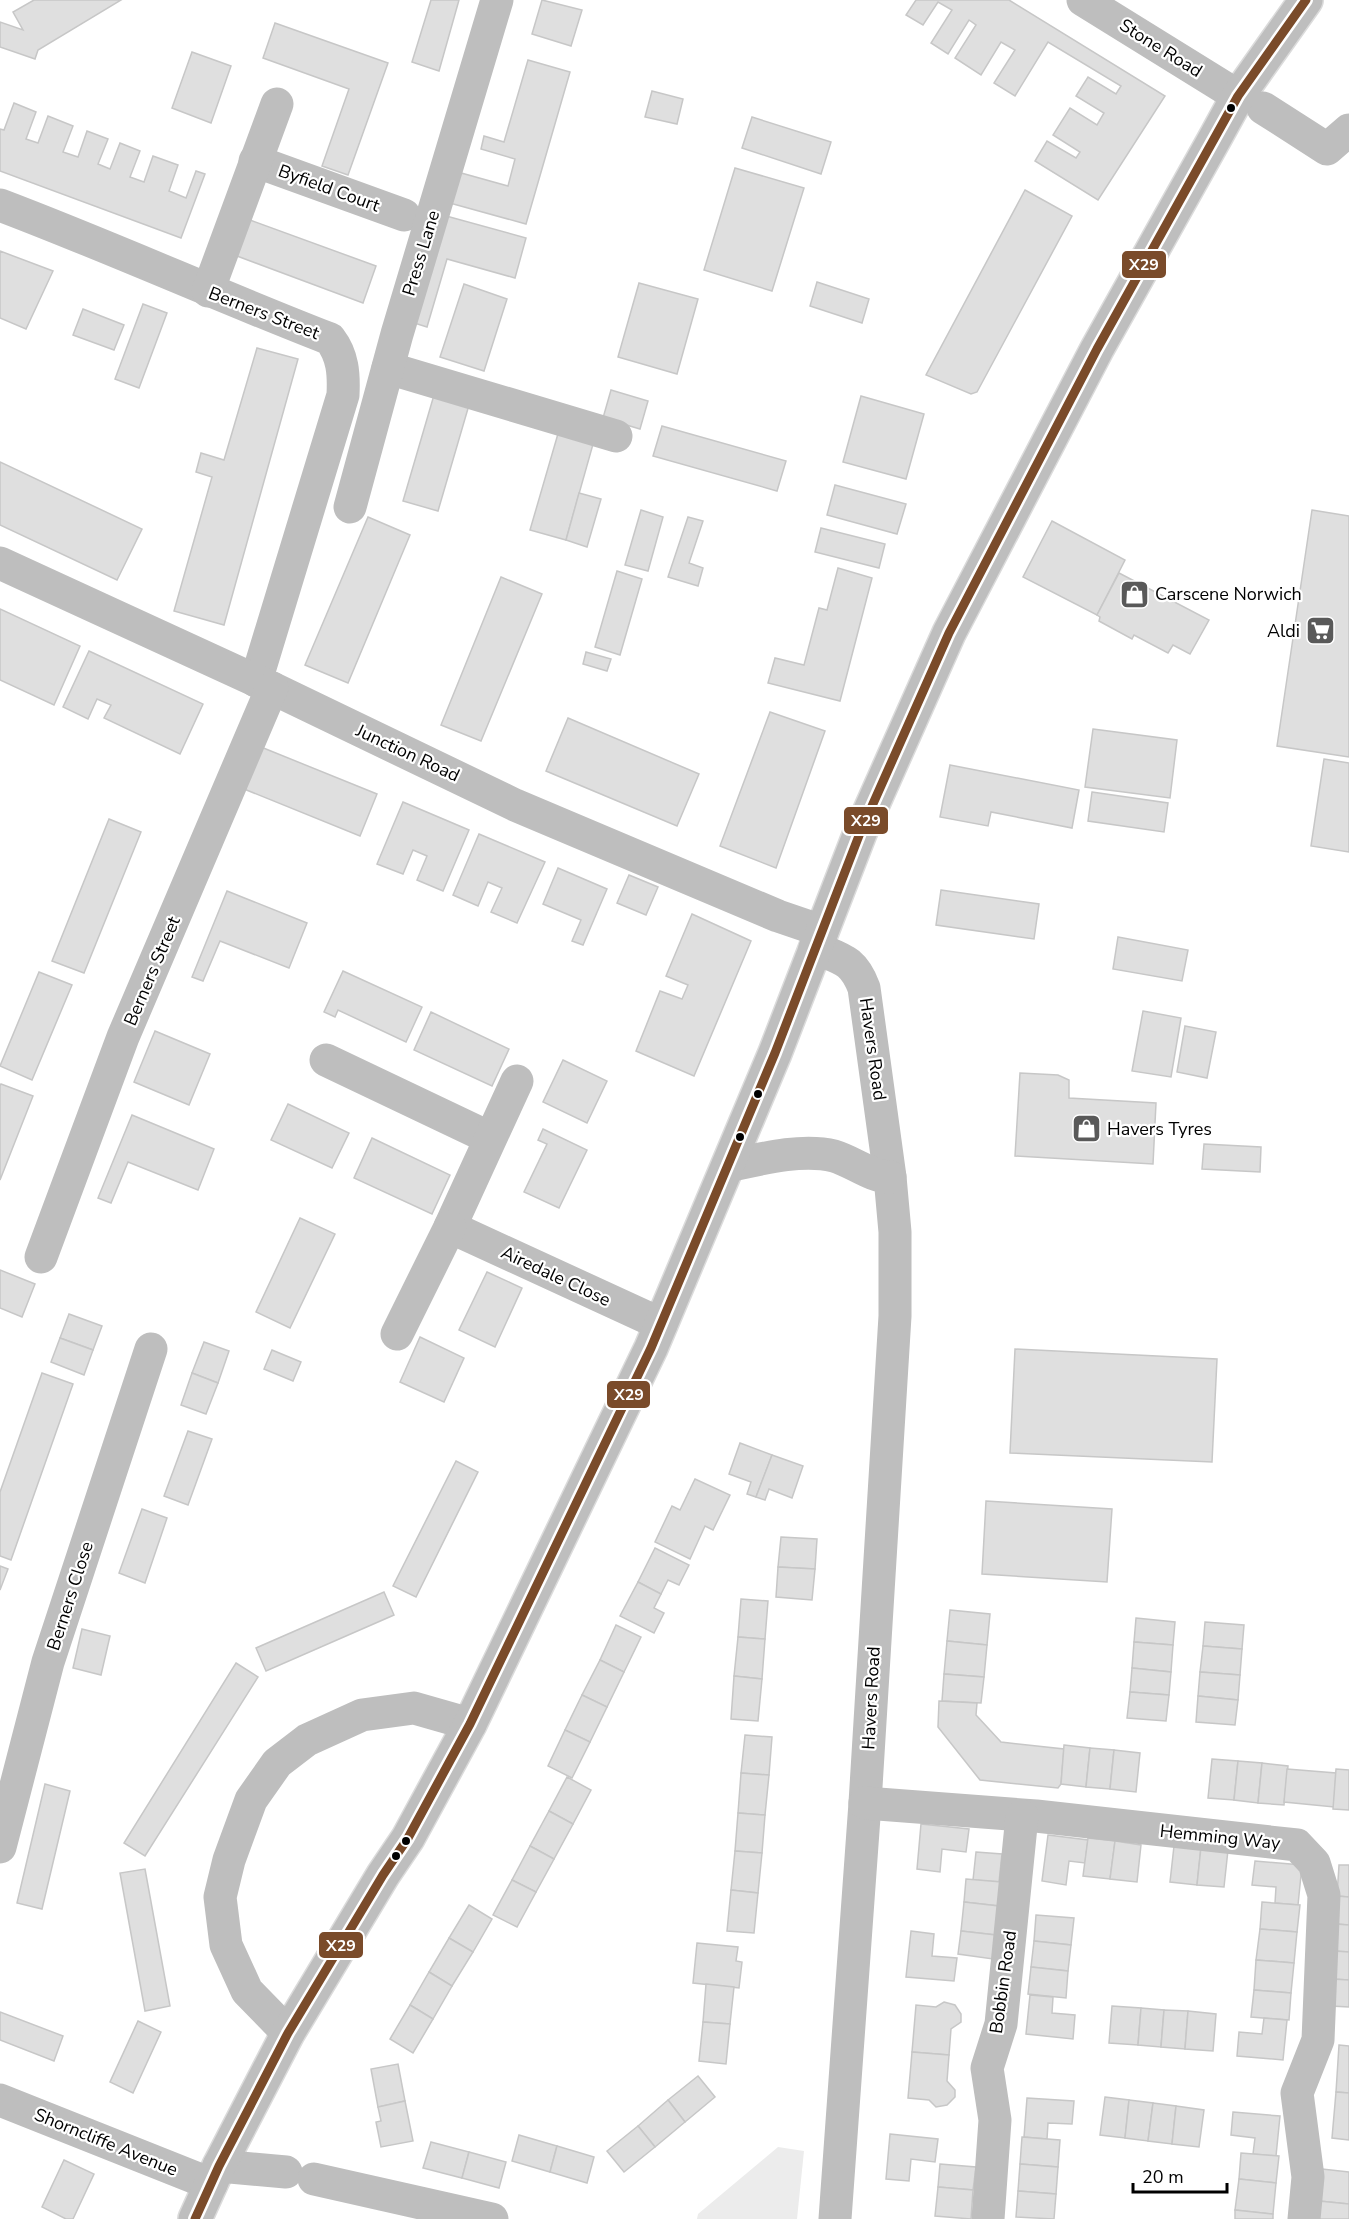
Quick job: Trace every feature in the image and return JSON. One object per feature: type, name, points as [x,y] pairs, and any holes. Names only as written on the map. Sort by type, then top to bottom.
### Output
[{"type":"street","name":"Press Lane","points":[[350,507],[388,368],[496,0]]},
{"type":"street","name":"Stone Road","points":[[1083,0],[1327,149],[1349,130]]},
{"type":"street","points":[[195,2219],[288,2033],[418,1821],[470,1724],[661,1324],[775,1053],[860,834],[949,633],[1097,349],[1251,102],[1306,0]]},
{"type":"street","name":"Byfield Court","points":[[208,291],[277,104]]},
{"type":"street","name":"Byfield Court","points":[[255,161],[404,215]]},
{"type":"street","name":"Berners Street","points":[[0,205],[57,226],[208,291],[330,339],[338,350],[344,378],[343,396],[264,684],[123,1037],[41,1257]]},
{"type":"street","points":[[388,368],[616,436]]},
{"type":"street","name":"Junction Road","points":[[0,563],[264,684],[515,805],[778,916],[818,940]]},
{"type":"street","name":"Havers Road","points":[[818,940],[858,970],[864,988],[896,1232],[895,1316],[865,1803],[835,2219]]},
{"type":"street","points":[[326,1060],[489,1138]]},
{"type":"street","points":[[397,1334],[450,1227],[517,1081]]},
{"type":"street","points":[[728,1166],[765,1157],[796,1154],[833,1156],[867,1169],[879,1177],[890,1177]]},
{"type":"street","name":"Airedale Close","points":[[450,1227],[661,1324]]},
{"type":"street","name":"Berners Close","points":[[0,1847],[48,1662],[151,1349]]},
{"type":"street","points":[[288,2033],[247,1991],[226,1945],[220,1897],[229,1860],[250,1800],[278,1763],[308,1740],[362,1715],[414,1708],[470,1724]]},
{"type":"street","name":"Hemming Way","points":[[865,1803],[1022,1815],[1298,1845],[1314,1863],[1324,1895],[1318,2040],[1297,2093],[1308,2177],[1304,2219]]},
{"type":"street","name":"Bobbin Road","points":[[988,2219],[995,2120],[987,2068],[1001,2024],[1022,1815]]},
{"type":"street","name":"Shorncliffe Avenue","points":[[0,2100],[215,2175],[300,2176],[492,2219]]},
{"type":"shaded area","points":[[778,2147],[804,2151],[797,2219],[697,2219],[698,2214]]},
{"type":"building","points":[[34,0],[121,0],[38,50],[35,59],[0,47],[0,22],[23,30],[13,12]]},
{"type":"building","points":[[431,0],[459,0],[439,71],[412,62]]},
{"type":"building","points":[[542,0],[582,10],[571,46],[532,34]]},
{"type":"building","points":[[916,0],[1009,0],[1165,96],[1098,200],[1035,161],[1047,141],[1076,158],[1080,152],[1053,135],[1070,108],[1097,125],[1104,113],[1076,96],[1088,77],[1116,94],[1121,86],[1048,42],[1015,96],[994,83],[1015,50],[1001,42],[981,75],[955,58],[976,25],[969,20],[948,54],[931,43],[952,10],[938,2],[923,25],[906,15]]},
{"type":"building","points":[[275,23],[388,63],[348,175],[322,166],[349,89],[263,58]]},
{"type":"building","points":[[192,52],[231,66],[211,123],[172,108]]},
{"type":"building","points":[[528,60],[570,72],[526,224],[446,202],[454,171],[508,186],[515,159],[481,149],[484,136],[504,142]]},
{"type":"building","points":[[652,91],[683,99],[677,124],[645,117]]},
{"type":"building","points":[[14,103],[36,112],[26,139],[38,143],[48,116],[73,126],[63,152],[78,157],[87,131],[108,139],[98,164],[110,169],[120,143],[140,151],[130,177],[144,182],[153,156],[178,165],[169,191],[186,198],[196,171],[205,174],[181,238],[0,171],[0,129],[4,130]]},
{"type":"building","points":[[752,117],[831,142],[821,174],[742,148]]},
{"type":"building","points":[[735,168],[804,188],[772,291],[704,270]]},
{"type":"building","points":[[1025,190],[1072,216],[977,392],[971,394],[926,375]]},
{"type":"building","points":[[439,214],[526,238],[515,278],[447,259],[427,327],[408,321]]},
{"type":"building","points":[[250,220],[376,266],[363,303],[237,256]]},
{"type":"building","points":[[0,251],[53,271],[26,329],[0,318]]},
{"type":"building","points":[[817,282],[869,299],[862,323],[810,306]]},
{"type":"building","points":[[639,283],[698,299],[677,374],[618,357]]},
{"type":"building","points":[[464,284],[507,299],[484,371],[440,357]]},
{"type":"building","points":[[143,304],[167,313],[139,388],[115,379]]},
{"type":"building","points":[[83,309],[124,325],[114,350],[73,335]]},
{"type":"building","points":[[257,348],[298,359],[224,625],[174,611],[212,477],[196,472],[201,453],[224,460]]},
{"type":"building","points":[[611,390],[648,401],[640,429],[603,418]]},
{"type":"building","points":[[434,395],[469,405],[438,511],[403,501]]},
{"type":"building","points":[[861,396],[924,414],[906,479],[843,462]]},
{"type":"building","points":[[562,420],[597,430],[566,540],[530,530]]},
{"type":"building","points":[[662,426],[786,461],[777,491],[653,456]]},
{"type":"building","points":[[0,462],[142,529],[117,580],[0,525]]},
{"type":"building","points":[[835,485],[906,504],[897,534],[827,515]]},
{"type":"building","points":[[579,493],[601,499],[587,547],[566,540]]},
{"type":"building","points":[[641,510],[663,517],[648,571],[625,565]]},
{"type":"building","name":"Aldi","points":[[1312,510],[1349,516],[1349,757],[1277,746]]},
{"type":"building","points":[[368,517],[410,535],[348,683],[305,665]]},
{"type":"building","points":[[688,517],[703,521],[689,563],[703,568],[698,586],[668,577]]},
{"type":"building","points":[[1052,521],[1125,560],[1097,615],[1023,577]]},
{"type":"building","points":[[821,528],[885,544],[879,568],[815,552]]},
{"type":"building","points":[[838,568],[872,578],[840,701],[768,683],[775,658],[804,665],[819,608],[827,610]]},
{"type":"building","points":[[617,571],[642,579],[620,655],[595,647]]},
{"type":"building","name":"Carscene Norwich","points":[[1119,573],[1209,620],[1190,654],[1173,645],[1168,653],[1134,635],[1132,639],[1099,621],[1100,617],[1097,615]]},
{"type":"building","points":[[501,577],[542,594],[481,741],[441,725]]},
{"type":"building","points":[[0,609],[80,646],[54,705],[0,680]]},
{"type":"building","points":[[89,651],[203,704],[180,754],[104,718],[111,705],[97,699],[88,719],[63,707]]},
{"type":"building","points":[[586,652],[611,659],[607,671],[583,664]]},
{"type":"building","points":[[770,712],[825,731],[776,868],[720,846]]},
{"type":"building","points":[[568,718],[699,774],[677,826],[546,771]]},
{"type":"building","points":[[1093,729],[1177,740],[1170,798],[1085,787]]},
{"type":"building","points":[[261,747],[377,794],[360,836],[244,789]]},
{"type":"building","points":[[1324,759],[1349,763],[1349,852],[1311,846]]},
{"type":"building","points":[[950,765],[1079,790],[1072,828],[991,812],[988,826],[940,817]]},
{"type":"building","points":[[1092,792],[1168,803],[1164,832],[1088,821]]},
{"type":"building","points":[[403,802],[469,830],[443,891],[417,880],[427,856],[413,850],[403,874],[377,864]]},
{"type":"building","points":[[109,819],[141,832],[84,973],[52,961]]},
{"type":"building","points":[[479,834],[545,862],[517,923],[491,912],[502,888],[488,882],[478,906],[453,895]]},
{"type":"building","points":[[558,868],[607,889],[583,945],[572,941],[581,920],[543,904]]},
{"type":"building","points":[[629,875],[658,887],[646,915],[617,903]]},
{"type":"building","points":[[941,890],[1039,904],[1034,939],[936,925]]},
{"type":"building","points":[[227,891],[307,923],[289,968],[220,941],[203,981],[192,977]]},
{"type":"building","points":[[692,914],[751,941],[694,1076],[636,1051],[660,991],[682,999],[688,985],[666,976]]},
{"type":"building","points":[[1118,937],[1188,950],[1182,981],[1113,969]]},
{"type":"building","points":[[343,971],[422,1007],[406,1042],[338,1010],[335,1017],[324,1012]]},
{"type":"building","points":[[39,972],[72,985],[32,1080],[0,1066]]},
{"type":"building","points":[[1143,1011],[1181,1018],[1171,1077],[1132,1071]]},
{"type":"building","points":[[431,1012],[509,1049],[492,1086],[414,1050]]},
{"type":"building","points":[[1185,1026],[1216,1032],[1207,1078],[1177,1072]]},
{"type":"building","points":[[155,1031],[210,1054],[189,1105],[134,1082]]},
{"type":"building","points":[[563,1060],[607,1081],[587,1123],[543,1102]]},
{"type":"building","name":"Havers Tyres","points":[[1020,1073],[1058,1075],[1069,1080],[1069,1098],[1156,1103],[1153,1164],[1015,1156]]},
{"type":"building","points":[[1,1084],[33,1096],[0,1180],[0,1086]]},
{"type":"building","points":[[288,1104],[349,1133],[332,1168],[271,1140]]},
{"type":"building","points":[[132,1115],[214,1149],[198,1190],[128,1162],[111,1203],[98,1198]]},
{"type":"building","points":[[543,1129],[587,1150],[559,1208],[524,1192],[547,1144],[538,1140]]},
{"type":"building","points":[[372,1138],[450,1175],[432,1214],[354,1178]]},
{"type":"building","points":[[1204,1144],[1261,1147],[1260,1172],[1202,1169]]},
{"type":"building","points":[[300,1218],[335,1234],[290,1328],[256,1312]]},
{"type":"building","points":[[0,1270],[35,1284],[22,1317],[0,1308]]},
{"type":"building","points":[[487,1272],[522,1288],[495,1347],[459,1330]]},
{"type":"building","points":[[69,1314],[102,1326],[93,1350],[60,1338]]},
{"type":"building","points":[[420,1337],[464,1358],[444,1402],[400,1382]]},
{"type":"building","points":[[60,1338],[93,1350],[84,1375],[51,1362]]},
{"type":"building","points":[[204,1342],[229,1351],[218,1383],[192,1373]]},
{"type":"building","points":[[1015,1349],[1217,1359],[1212,1462],[1010,1453]]},
{"type":"building","points":[[272,1350],[301,1362],[293,1381],[264,1369]]},
{"type":"building","points":[[42,1373],[73,1384],[11,1560],[0,1556],[0,1492]]},
{"type":"building","points":[[192,1373],[218,1383],[206,1414],[181,1405]]},
{"type":"building","points":[[188,1431],[212,1439],[188,1505],[164,1496]]},
{"type":"building","points":[[740,1443],[772,1455],[756,1497],[747,1494],[751,1482],[729,1474]]},
{"type":"building","points":[[772,1455],[803,1466],[792,1498],[769,1489],[765,1500],[756,1497]]},
{"type":"building","points":[[456,1461],[478,1472],[416,1597],[393,1586]]},
{"type":"building","points":[[695,1479],[730,1495],[713,1530],[705,1526],[690,1559],[655,1542],[672,1506],[680,1510]]},
{"type":"building","points":[[986,1501],[1112,1509],[1107,1582],[982,1574]]},
{"type":"building","points":[[142,1509],[167,1518],[145,1583],[119,1573]]},
{"type":"building","points":[[781,1537],[817,1539],[815,1569],[778,1567]]},
{"type":"building","points":[[655,1548],[689,1565],[679,1585],[668,1580],[661,1594],[638,1582]]},
{"type":"building","points":[[0,1566],[8,1569],[0,1590]]},
{"type":"building","points":[[778,1567],[815,1569],[812,1600],[776,1597]]},
{"type":"building","points":[[638,1582],[661,1594],[654,1608],[664,1613],[654,1633],[620,1616]]},
{"type":"building","points":[[384,1592],[394,1615],[266,1671],[256,1648]]},
{"type":"building","points":[[741,1599],[768,1601],[765,1639],[738,1637]]},
{"type":"building","points":[[950,1610],[990,1614],[987,1645],[947,1641]]},
{"type":"building","points":[[1136,1618],[1175,1622],[1173,1645],[1134,1642]]},
{"type":"building","points":[[1205,1622],[1244,1625],[1242,1649],[1203,1646]]},
{"type":"building","points":[[616,1625],[641,1637],[624,1672],[600,1660]]},
{"type":"building","points":[[82,1629],[110,1636],[101,1675],[73,1668]]},
{"type":"building","points":[[738,1637],[765,1639],[762,1679],[734,1676]]},
{"type":"building","points":[[947,1641],[987,1645],[984,1677],[944,1674]]},
{"type":"building","points":[[1134,1642],[1173,1645],[1171,1672],[1132,1668]]},
{"type":"building","points":[[1203,1646],[1242,1649],[1240,1675],[1200,1672]]},
{"type":"building","points":[[600,1660],[624,1672],[607,1707],[582,1695]]},
{"type":"building","points":[[236,1663],[258,1677],[145,1856],[124,1843]]},
{"type":"building","points":[[1132,1668],[1171,1672],[1169,1695],[1130,1692]]},
{"type":"building","points":[[1200,1672],[1240,1675],[1238,1700],[1198,1696]]},
{"type":"building","points":[[944,1674],[984,1677],[981,1703],[942,1701]]},
{"type":"building","points":[[734,1676],[762,1679],[758,1721],[731,1719]]},
{"type":"building","points":[[1130,1692],[1169,1695],[1166,1721],[1127,1718]]},
{"type":"building","points":[[582,1695],[607,1707],[590,1742],[565,1730]]},
{"type":"building","points":[[1198,1696],[1238,1700],[1235,1725],[1196,1722]]},
{"type":"building","points":[[939,1701],[977,1703],[976,1715],[1001,1742],[1064,1749],[1061,1784],[1058,1788],[980,1780],[938,1727]]},
{"type":"building","points":[[565,1730],[590,1742],[572,1778],[548,1766]]},
{"type":"building","points":[[745,1735],[772,1737],[769,1775],[741,1773]]},
{"type":"building","points":[[1064,1745],[1090,1748],[1086,1787],[1061,1784]]},
{"type":"building","points":[[1090,1748],[1114,1750],[1110,1789],[1086,1787]]},
{"type":"building","points":[[1114,1750],[1140,1753],[1136,1792],[1110,1789]]},
{"type":"building","points":[[1212,1759],[1238,1761],[1234,1800],[1208,1798]]},
{"type":"building","points":[[1238,1761],[1262,1763],[1258,1803],[1234,1800]]},
{"type":"building","points":[[1262,1763],[1288,1766],[1284,1805],[1258,1803]]},
{"type":"building","points":[[1287,1769],[1336,1773],[1334,1807],[1284,1802]]},
{"type":"building","points":[[1336,1769],[1349,1770],[1349,1810],[1333,1809]]},
{"type":"building","points":[[741,1773],[769,1775],[765,1815],[738,1813]]},
{"type":"building","points":[[567,1777],[591,1790],[573,1824],[549,1811]]},
{"type":"building","points":[[45,1784],[70,1791],[42,1909],[17,1903]]},
{"type":"building","points":[[549,1811],[573,1824],[554,1859],[530,1846]]},
{"type":"building","points":[[738,1813],[765,1815],[762,1853],[735,1851]]},
{"type":"building","points":[[921,1824],[969,1829],[966,1852],[942,1849],[940,1872],[917,1869]]},
{"type":"building","points":[[1048,1835],[1088,1840],[1085,1863],[1069,1861],[1066,1885],[1042,1881]]},
{"type":"building","points":[[1088,1838],[1115,1841],[1110,1879],[1083,1876]]},
{"type":"building","points":[[1115,1841],[1141,1845],[1137,1882],[1110,1879]]},
{"type":"building","points":[[530,1846],[554,1859],[536,1892],[512,1880]]},
{"type":"building","points":[[1174,1846],[1201,1847],[1197,1885],[1170,1882]]},
{"type":"building","points":[[1201,1847],[1228,1850],[1224,1887],[1197,1885]]},
{"type":"building","points":[[735,1851],[762,1853],[758,1893],[731,1890]]},
{"type":"building","points":[[976,1852],[1002,1854],[999,1882],[973,1880]]},
{"type":"building","points":[[1255,1861],[1302,1865],[1298,1905],[1275,1903],[1276,1887],[1252,1885]]},
{"type":"building","points":[[1339,1865],[1349,1865],[1349,1897],[1337,1896]]},
{"type":"building","points":[[145,1869],[170,2006],[145,2011],[120,1873]]},
{"type":"building","points":[[966,1879],[1002,1882],[999,1906],[964,1902]]},
{"type":"building","points":[[512,1880],[536,1892],[517,1927],[493,1915]]},
{"type":"building","points":[[731,1890],[758,1893],[754,1933],[727,1931]]},
{"type":"building","points":[[1337,1896],[1349,1897],[1349,1925],[1336,1924]]},
{"type":"building","points":[[964,1902],[999,1906],[996,1935],[961,1931]]},
{"type":"building","points":[[1262,1902],[1300,1905],[1297,1932],[1260,1929]]},
{"type":"building","points":[[469,1905],[492,1919],[473,1952],[449,1938]]},
{"type":"building","points":[[1036,1915],[1074,1918],[1071,1945],[1034,1941]]},
{"type":"building","points":[[1336,1924],[1349,1925],[1349,1952],[1334,1951]]},
{"type":"building","points":[[1260,1929],[1297,1932],[1294,1963],[1256,1960]]},
{"type":"building","points":[[911,1931],[934,1934],[932,1956],[957,1958],[954,1981],[906,1977]]},
{"type":"building","points":[[961,1931],[996,1935],[993,1959],[958,1954]]},
{"type":"building","points":[[449,1938],[473,1952],[452,1986],[429,1972]]},
{"type":"building","points":[[1034,1941],[1071,1945],[1068,1971],[1031,1967]]},
{"type":"building","points":[[697,1943],[738,1947],[736,1961],[742,1962],[739,1988],[693,1983]]},
{"type":"building","points":[[1334,1951],[1349,1952],[1349,1980],[1332,1979]]},
{"type":"building","points":[[1256,1960],[1294,1963],[1291,1993],[1254,1990]]},
{"type":"building","points":[[1031,1967],[1068,1971],[1066,1998],[1028,1994]]},
{"type":"building","points":[[429,1972],[452,1986],[433,2019],[410,2005]]},
{"type":"building","points":[[1332,1979],[1349,1980],[1349,2007],[1331,2006]]},
{"type":"building","points":[[706,1984],[734,1987],[730,2024],[703,2022]]},
{"type":"building","points":[[1254,1990],[1291,1993],[1289,2020],[1251,2017]]},
{"type":"building","points":[[1030,1995],[1053,1997],[1052,2013],[1075,2015],[1073,2039],[1026,2034]]},
{"type":"building","points":[[944,2002],[955,2005],[961,2014],[961,2022],[951,2029],[949,2055],[912,2052],[916,2005],[936,2007]]},
{"type":"building","points":[[410,2005],[433,2019],[413,2053],[390,2039]]},
{"type":"building","points":[[1112,2006],[1141,2008],[1138,2045],[1109,2043]]},
{"type":"building","points":[[1141,2008],[1164,2010],[1161,2047],[1138,2045]]},
{"type":"building","points":[[1164,2010],[1188,2011],[1185,2049],[1161,2047]]},
{"type":"building","points":[[1188,2011],[1216,2014],[1213,2051],[1185,2049]]},
{"type":"building","points":[[0,2012],[63,2036],[54,2061],[0,2040]]},
{"type":"building","points":[[1264,2018],[1287,2020],[1283,2060],[1237,2056],[1239,2032],[1262,2034]]},
{"type":"building","points":[[138,2021],[161,2032],[133,2093],[110,2082]]},
{"type":"building","points":[[703,2022],[730,2024],[726,2064],[699,2061]]},
{"type":"building","points":[[1339,2045],[1349,2046],[1349,2093],[1336,2092]]},
{"type":"building","points":[[912,2052],[949,2055],[947,2081],[955,2090],[955,2097],[947,2105],[936,2107],[929,2100],[908,2098]]},
{"type":"building","points":[[398,2064],[405,2101],[378,2107],[371,2069]]},
{"type":"building","points":[[698,2076],[715,2097],[685,2122],[668,2100]]},
{"type":"building","points":[[1336,2092],[1349,2093],[1349,2140],[1332,2138]]},
{"type":"building","points":[[1105,2097],[1129,2100],[1125,2138],[1100,2135]]},
{"type":"building","points":[[1027,2098],[1074,2101],[1072,2124],[1048,2123],[1047,2139],[1024,2137]]},
{"type":"building","points":[[668,2100],[685,2122],[655,2147],[638,2126]]},
{"type":"building","points":[[1129,2100],[1153,2103],[1148,2141],[1125,2138]]},
{"type":"building","points":[[405,2101],[413,2141],[381,2147],[376,2122],[381,2121],[378,2107]]},
{"type":"building","points":[[1153,2103],[1176,2106],[1172,2144],[1148,2141]]},
{"type":"building","points":[[1176,2106],[1204,2110],[1199,2147],[1172,2144]]},
{"type":"building","points":[[1233,2112],[1280,2116],[1276,2156],[1253,2154],[1255,2138],[1231,2135]]},
{"type":"building","points":[[638,2126],[655,2147],[624,2172],[607,2151]]},
{"type":"building","points":[[890,2134],[938,2139],[935,2162],[911,2159],[909,2181],[886,2179]]},
{"type":"building","points":[[519,2135],[557,2146],[550,2172],[512,2161]]},
{"type":"building","points":[[1022,2137],[1060,2140],[1058,2167],[1020,2164]]},
{"type":"building","points":[[431,2142],[469,2152],[462,2178],[423,2168]]},
{"type":"building","points":[[557,2146],[594,2157],[587,2183],[550,2172]]},
{"type":"building","points":[[469,2152],[506,2162],[499,2188],[462,2178]]},
{"type":"building","points":[[1241,2153],[1279,2156],[1276,2183],[1239,2179]]},
{"type":"building","points":[[64,2160],[94,2174],[73,2219],[66,2219],[42,2207]]},
{"type":"building","points":[[940,2164],[976,2167],[973,2190],[938,2187]]},
{"type":"building","points":[[1020,2164],[1058,2167],[1056,2194],[1018,2191]]},
{"type":"building","points":[[1322,2169],[1349,2172],[1349,2204],[1319,2201]]},
{"type":"building","points":[[1239,2179],[1276,2183],[1273,2214],[1235,2210]]},
{"type":"building","points":[[938,2187],[973,2190],[971,2219],[935,2216]]},
{"type":"building","points":[[1018,2191],[1056,2194],[1054,2219],[1016,2217]]},
{"type":"building","points":[[1319,2201],[1349,2204],[1349,2219],[1316,2219]]},
{"type":"building","points":[[1235,2210],[1273,2214],[1273,2219],[1235,2219]]},
{"type":"transit line","name":"X29","points":[[195,2219],[219,2166],[288,2033],[383,1875],[408,1838],[470,1724],[651,1348],[775,1053],[860,833],[949,633],[1097,349],[1238,96],[1306,0]]},
{"type":"place","name":"Carscene Norwich","points":[[1134,594]]},
{"type":"place","name":"Aldi","points":[[1321,631]]},
{"type":"place","name":"Havers Tyres","points":[[1086,1129]]}]
